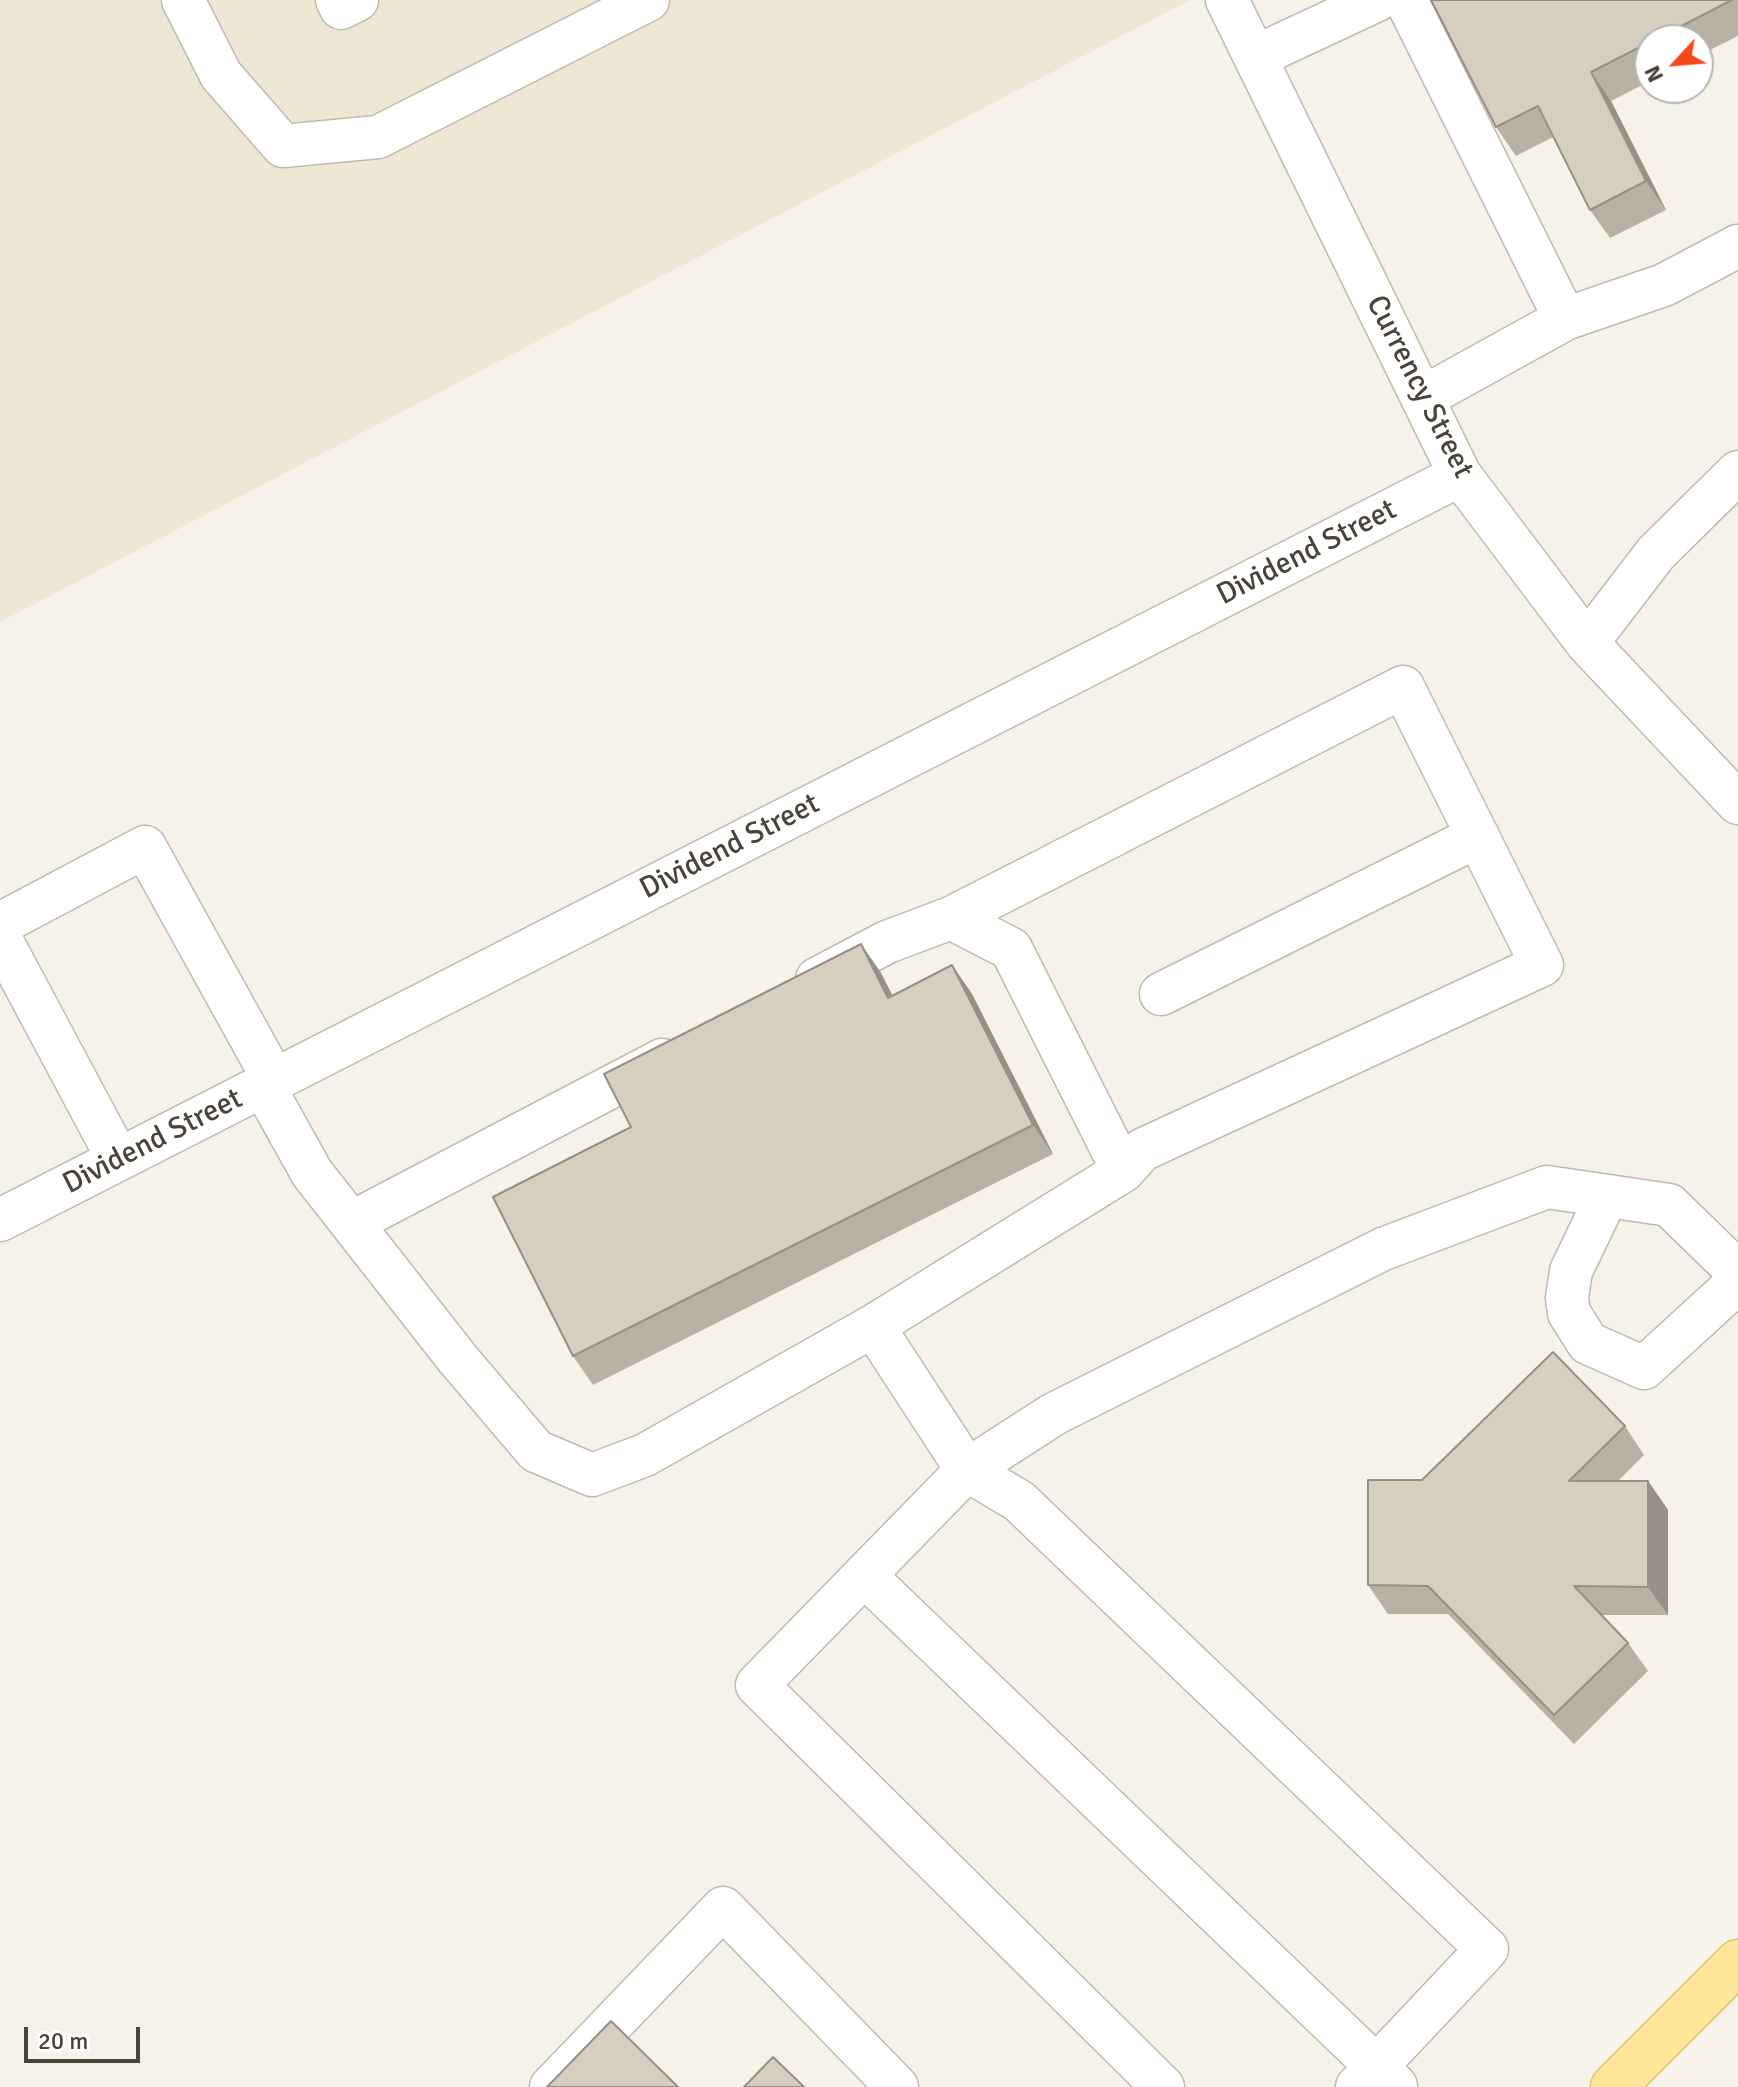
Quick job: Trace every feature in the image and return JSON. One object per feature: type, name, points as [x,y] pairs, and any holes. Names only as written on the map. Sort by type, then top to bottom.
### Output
[{"type":"main road","points":[[1613,2087],[1738,1962]]},
{"type":"street","points":[[183,0],[221,75],[283,146],[378,137],[648,0]]},
{"type":"street","points":[[337,0],[341,8],[357,0]]},
{"type":"street","name":"Currency Street","points":[[1227,0],[1460,475],[1587,643],[1738,803]]},
{"type":"street","points":[[1255,57],[1377,0]]},
{"type":"street","points":[[1406,0],[1565,319]]},
{"type":"street","points":[[1422,398],[1565,319],[1664,285],[1738,246]]},
{"type":"street","points":[[1587,643],[1656,553],[1738,472]]},
{"type":"street","name":"Dividend Street","points":[[0,1220],[1460,475]]},
{"type":"street","points":[[0,924],[145,847],[269,1082],[312,1173],[457,1358],[536,1451],[592,1475],[645,1455],[873,1326],[1123,1171],[1142,1150],[1542,965],[1403,687],[951,918],[887,942],[788,994]]},
{"type":"street","points":[[1161,994],[1478,836]]},
{"type":"street","points":[[951,918],[1011,949],[1123,1171]]},
{"type":"street","points":[[5,961],[118,1159]]},
{"type":"street","points":[[351,1223],[689,1046]]},
{"type":"street","points":[[1163,2087],[757,1685],[967,1470],[1054,1414],[1383,1249],[1547,1187],[1669,1205],[1733,1259],[1644,1368],[1588,1343],[1569,1313],[1567,1298],[1571,1271],[1607,1196]]},
{"type":"street","points":[[864,1575],[1377,2080],[1487,1949],[1019,1501],[967,1470],[873,1326]]},
{"type":"street","points":[[551,2087],[723,1908],[897,2087]]},
{"type":"shaded area","points":[[0,0],[1190,0],[0,622]]},
{"type":"building","points":[[1431,0],[1732,0],[1685,24],[1634,24],[1634,50],[1591,72],[1646,181],[1590,210],[1538,106],[1496,127]]},
{"type":"building","points":[[861,944],[888,998],[952,965],[1033,1125],[573,1356],[493,1197],[631,1127],[604,1074]]},
{"type":"building","points":[[1553,1352],[1625,1426],[1569,1481],[1648,1481],[1648,1587],[1574,1586],[1628,1643],[1554,1715],[1428,1586],[1368,1585],[1368,1480],[1422,1480]]},
{"type":"building","points":[[611,2021],[678,2087],[547,2087]]},
{"type":"building","points":[[773,2057],[804,2087],[744,2087]]}]
